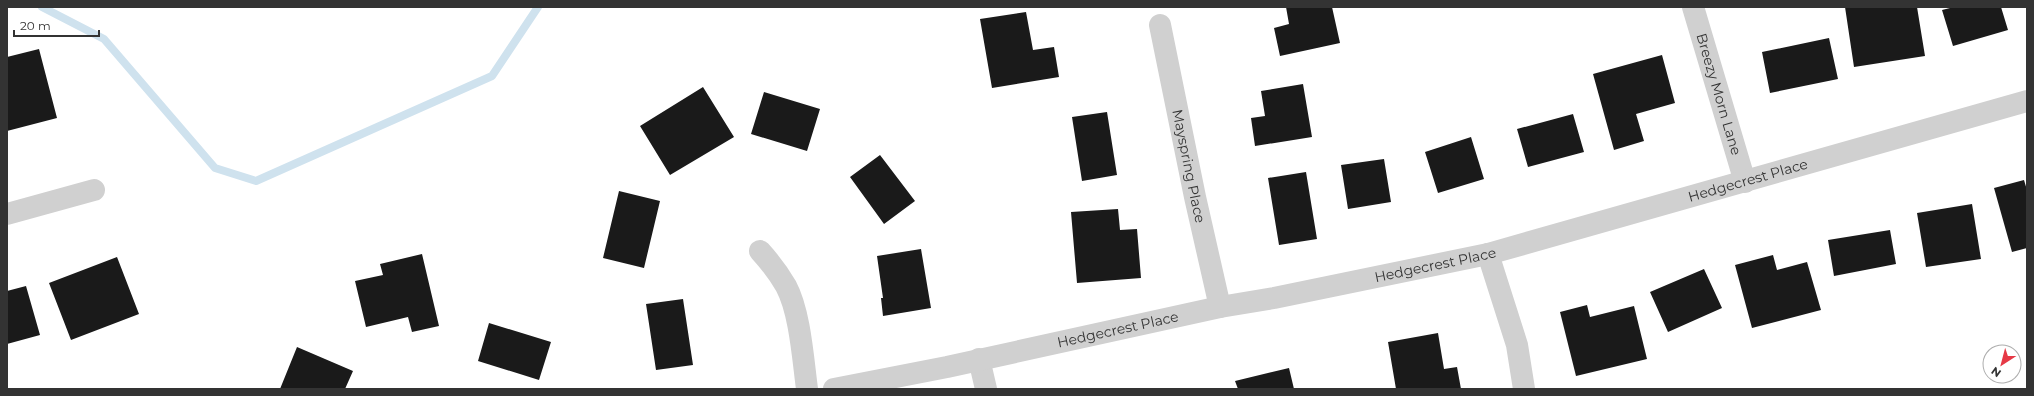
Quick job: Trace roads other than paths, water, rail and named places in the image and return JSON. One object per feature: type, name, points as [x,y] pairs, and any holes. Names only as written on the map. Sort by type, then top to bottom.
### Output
[{"type":"street","name":"Breezy Morn Lane","points":[[1693,7],[1745,182]]},
{"type":"street","name":"Mayspring Place","points":[[1160,25],[1195,197],[1220,307]]},
{"type":"street","name":"Hedgecrest Place","points":[[834,389],[947,368],[979,359],[1220,307],[1488,254],[2027,101]]},
{"type":"street","points":[[7,214],[94,190]]},
{"type":"street","points":[[760,251],[771,264],[786,288],[798,326],[807,389]]},
{"type":"street","points":[[1488,254],[1517,345],[1524,389]]},
{"type":"street","points":[[979,359],[986,389]]},
{"type":"waterway","points":[[42,7],[104,39],[215,168],[256,181],[492,76],[538,7]]}]
